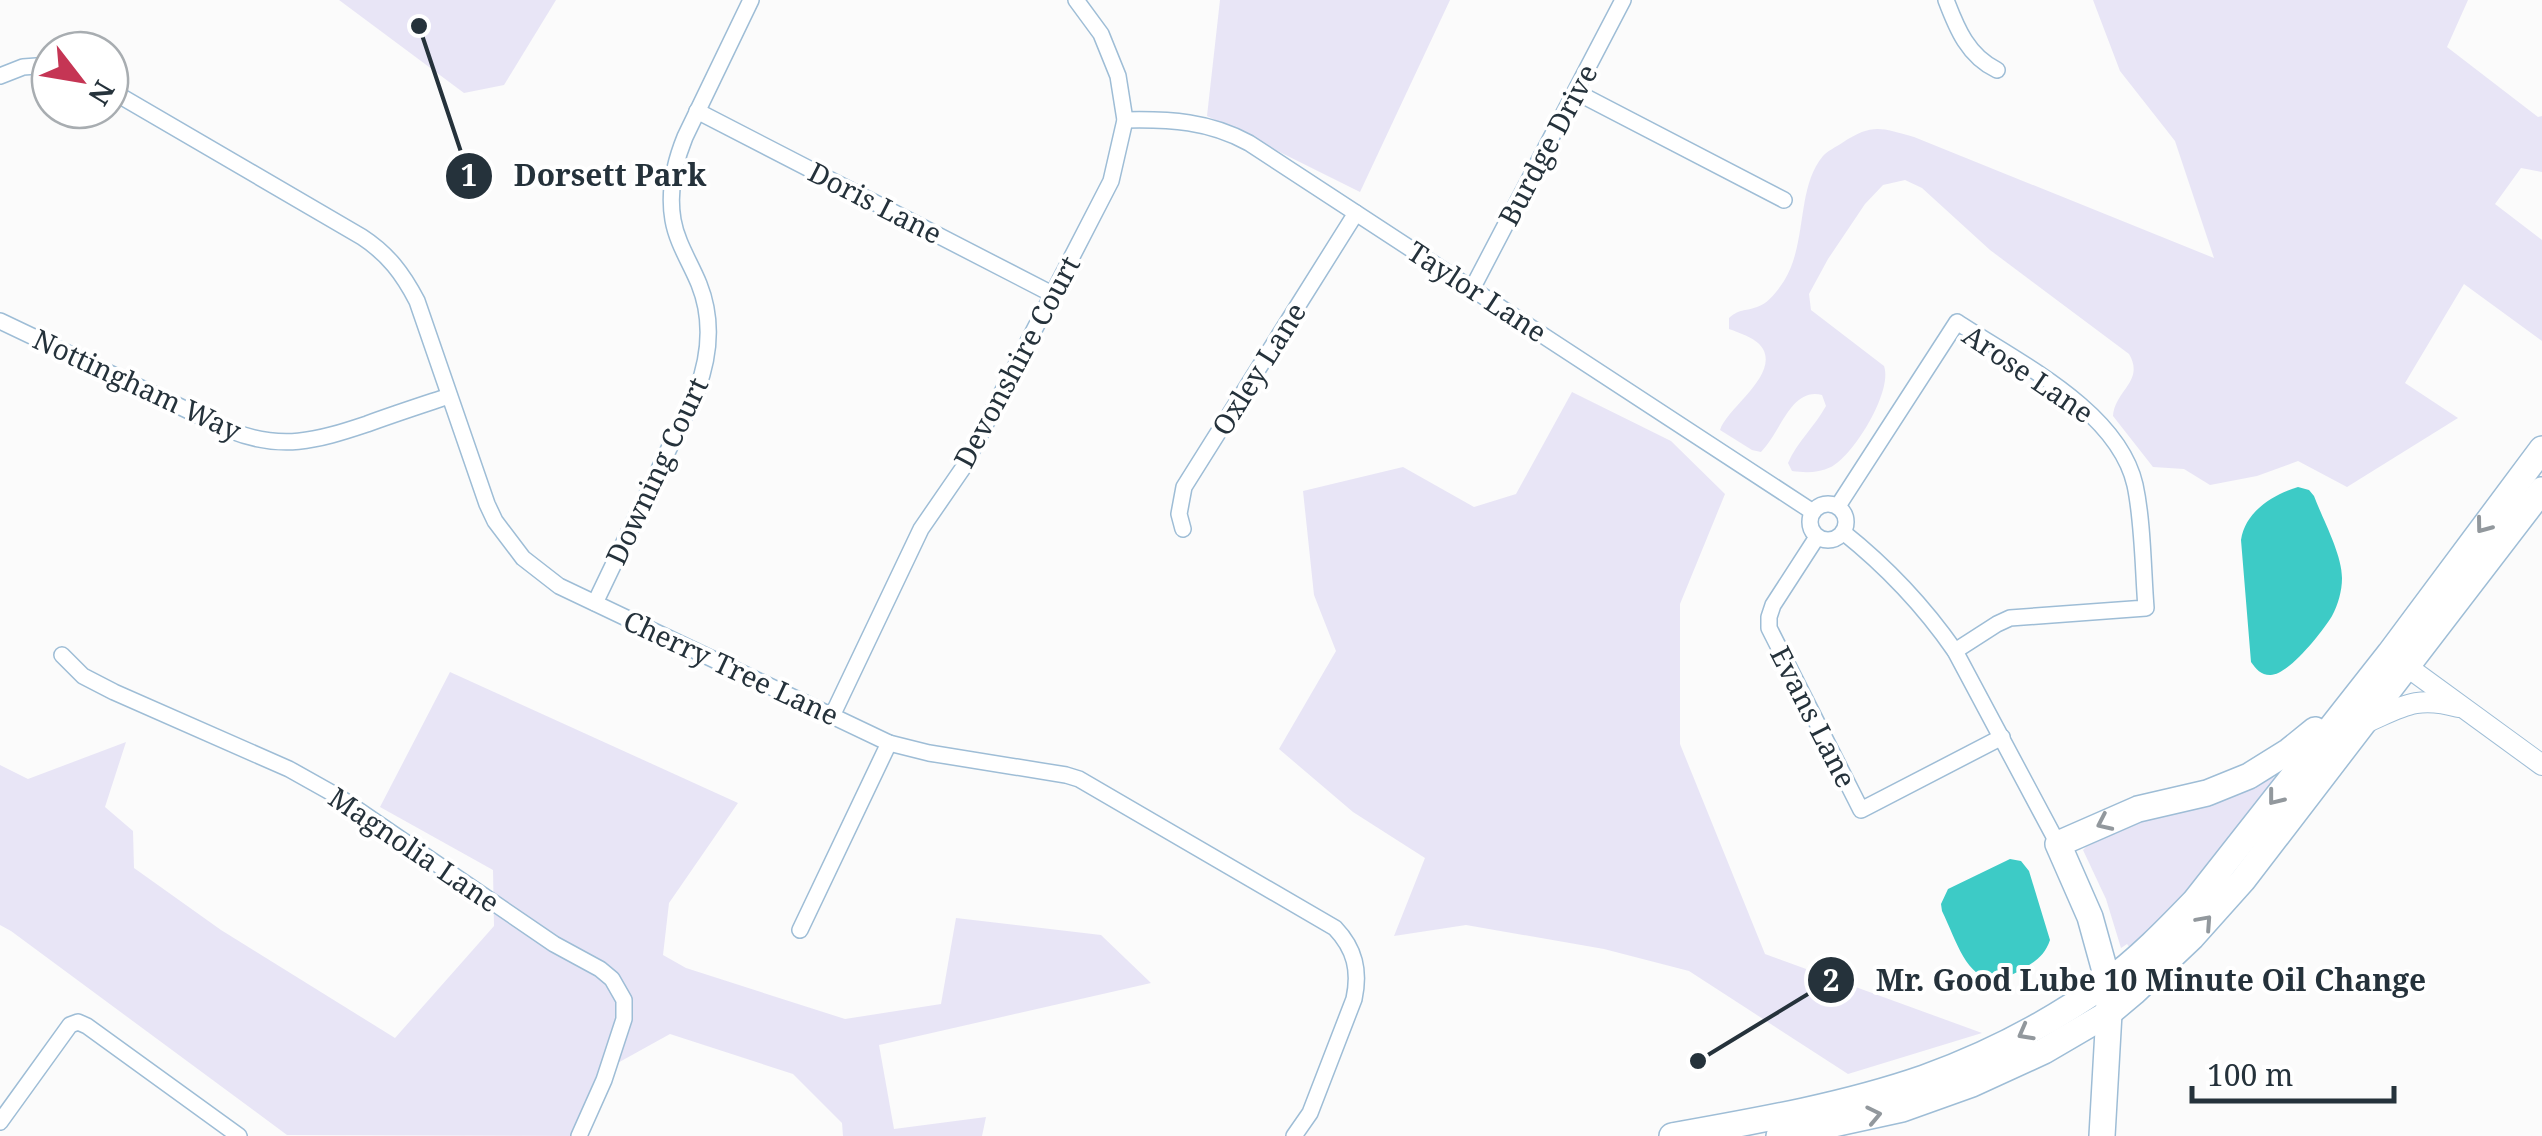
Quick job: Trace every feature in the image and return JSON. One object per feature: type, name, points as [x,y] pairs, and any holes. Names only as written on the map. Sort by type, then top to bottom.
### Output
[{"type":"main road","points":[[1786,1134],[1902,1109],[1972,1084],[2044,1051],[2109,1013],[2192,936],[2243,880],[2365,723],[2399,660],[2542,449]]},
{"type":"main road","points":[[2102,1136],[2108,982],[2090,917],[2058,844],[2138,808],[2207,793],[2249,776],[2289,752],[2399,660],[2542,490]]},
{"type":"main road","points":[[1672,1136],[1765,1119],[1923,1078],[2014,1039],[2108,982],[2195,901],[2357,694]]},
{"type":"main road","points":[[1786,1134],[1820,1136]]},
{"type":"street","name":"Downing Court","points":[[595,603],[697,390],[705,364],[709,336],[705,304],[678,238],[671,202],[672,181],[677,157],[697,111],[751,0]]},
{"type":"street","name":"Devonshire Court","points":[[832,716],[921,529],[962,468],[1111,182],[1126,120],[1112,58],[1094,22],[1076,0]]},
{"type":"street","name":"Burdge Drive","points":[[1472,289],[1623,0]]},
{"type":"street","points":[[1946,0],[1963,41],[1997,70]]},
{"type":"street","points":[[0,76],[30,66]]},
{"type":"street","points":[[1576,92],[1784,200]]},
{"type":"street","name":"Cherry Tree Lane","points":[[130,102],[376,246],[401,272],[417,301],[487,504],[506,538],[541,574],[889,743],[1079,779],[1340,932],[1352,952],[1357,985],[1310,1114],[1294,1136]]},
{"type":"street","name":"Doris Lane","points":[[697,111],[1052,294]]},
{"type":"street","name":"Taylor Lane","points":[[1126,120],[1184,120],[1223,130],[1249,143],[1813,512]]},
{"type":"street","name":"Oxley Lane","points":[[1183,529],[1179,514],[1184,488],[1356,213]]},
{"type":"street","name":"Nottingham Way","points":[[0,321],[256,440],[316,440],[449,396]]},
{"type":"street","name":"Arose Lane","points":[[1838,506],[1957,322],[2072,398],[2106,429],[2125,459],[2136,487],[2146,608],[2010,618],[1955,651]]},
{"type":"street","points":[[1821,504],[1838,506],[1846,515],[1843,532],[1828,540],[1817,537],[1810,522],[1813,512],[1821,504]]},
{"type":"street","points":[[1843,532],[1900,583],[1955,651],[2058,844]]},
{"type":"street","name":"Evans Lane","points":[[1817,537],[1773,605],[1769,628],[1861,810],[2002,737]]},
{"type":"street","name":"Magnolia Lane","points":[[62,654],[83,676],[306,778],[339,797],[554,944],[612,978],[624,1000],[624,1019],[580,1136]]},
{"type":"street","points":[[2399,660],[2542,765]]},
{"type":"street","points":[[2365,723],[2416,702],[2429,701],[2467,710]]},
{"type":"street","points":[[800,930],[889,743]]},
{"type":"street","points":[[0,1122],[70,1025],[78,1022],[240,1136]]},
{"type":"shaded area","points":[[339,0],[556,0],[504,85],[464,93]]},
{"type":"shaded area","points":[[1220,0],[1450,0],[1360,192],[1207,116]]},
{"type":"shaded area","points":[[2093,0],[2468,0],[2447,47],[2538,117],[2542,116],[2542,172],[2521,168],[2495,204],[2542,240],[2542,341],[2464,284],[2405,383],[2458,418],[2347,487],[2298,461],[2257,476],[2210,485],[2184,469],[2153,467],[2113,416],[2134,371],[2129,354],[1990,250],[1922,188],[1905,180],[1883,185],[1865,204],[1809,294],[1811,310],[1884,366],[1883,391],[1877,406],[1850,450],[1831,467],[1812,472],[1792,471],[1788,463],[1792,455],[1826,406],[1822,395],[1811,394],[1794,404],[1761,452],[1720,430],[1758,381],[1766,359],[1757,342],[1729,329],[1729,318],[1765,303],[1781,285],[1796,250],[1815,169],[1827,152],[1862,132],[1884,130],[1914,137],[2214,258],[2175,141],[2120,71]]},
{"type":"shaded area","points":[[1572,392],[1671,441],[1725,494],[1680,604],[1680,744],[1765,954],[1982,1033],[1848,1074],[1689,971],[1604,949],[1466,925],[1394,936],[1425,858],[1353,812],[1279,749],[1336,651],[1314,595],[1303,491],[1403,467],[1474,507],[1516,494]]},
{"type":"shaded area","points":[[450,672],[738,803],[669,903],[663,955],[686,968],[845,1019],[941,1004],[956,918],[1101,935],[1151,983],[879,1045],[894,1129],[986,1117],[982,1136],[843,1136],[842,1123],[793,1074],[670,1034],[614,1065],[581,1136],[287,1135],[0,925],[0,765],[28,779],[126,742],[105,807],[133,831],[134,868],[221,930],[395,1038],[494,926],[493,870],[380,807]]},
{"type":"shaded area","points":[[2272,775],[2275,780],[2184,896],[2130,948],[2127,944],[2121,948],[2106,899],[2083,850],[2133,824]]},
{"type":"water","points":[[2298,487],[2314,496],[2339,558],[2341,588],[2332,616],[2313,642],[2286,668],[2267,675],[2251,662],[2241,540],[2248,521],[2261,506]]},
{"type":"water","points":[[2010,859],[2021,861],[2029,871],[2050,940],[2043,954],[2028,966],[1991,979],[1980,975],[1962,955],[1941,904],[1948,889]]},
{"type":"place","name":"Dorsett Park","points":[[419,26]]},
{"type":"place","name":"Mr. Good Lube 10 Minute Oil Change","points":[[1698,1061]]}]
